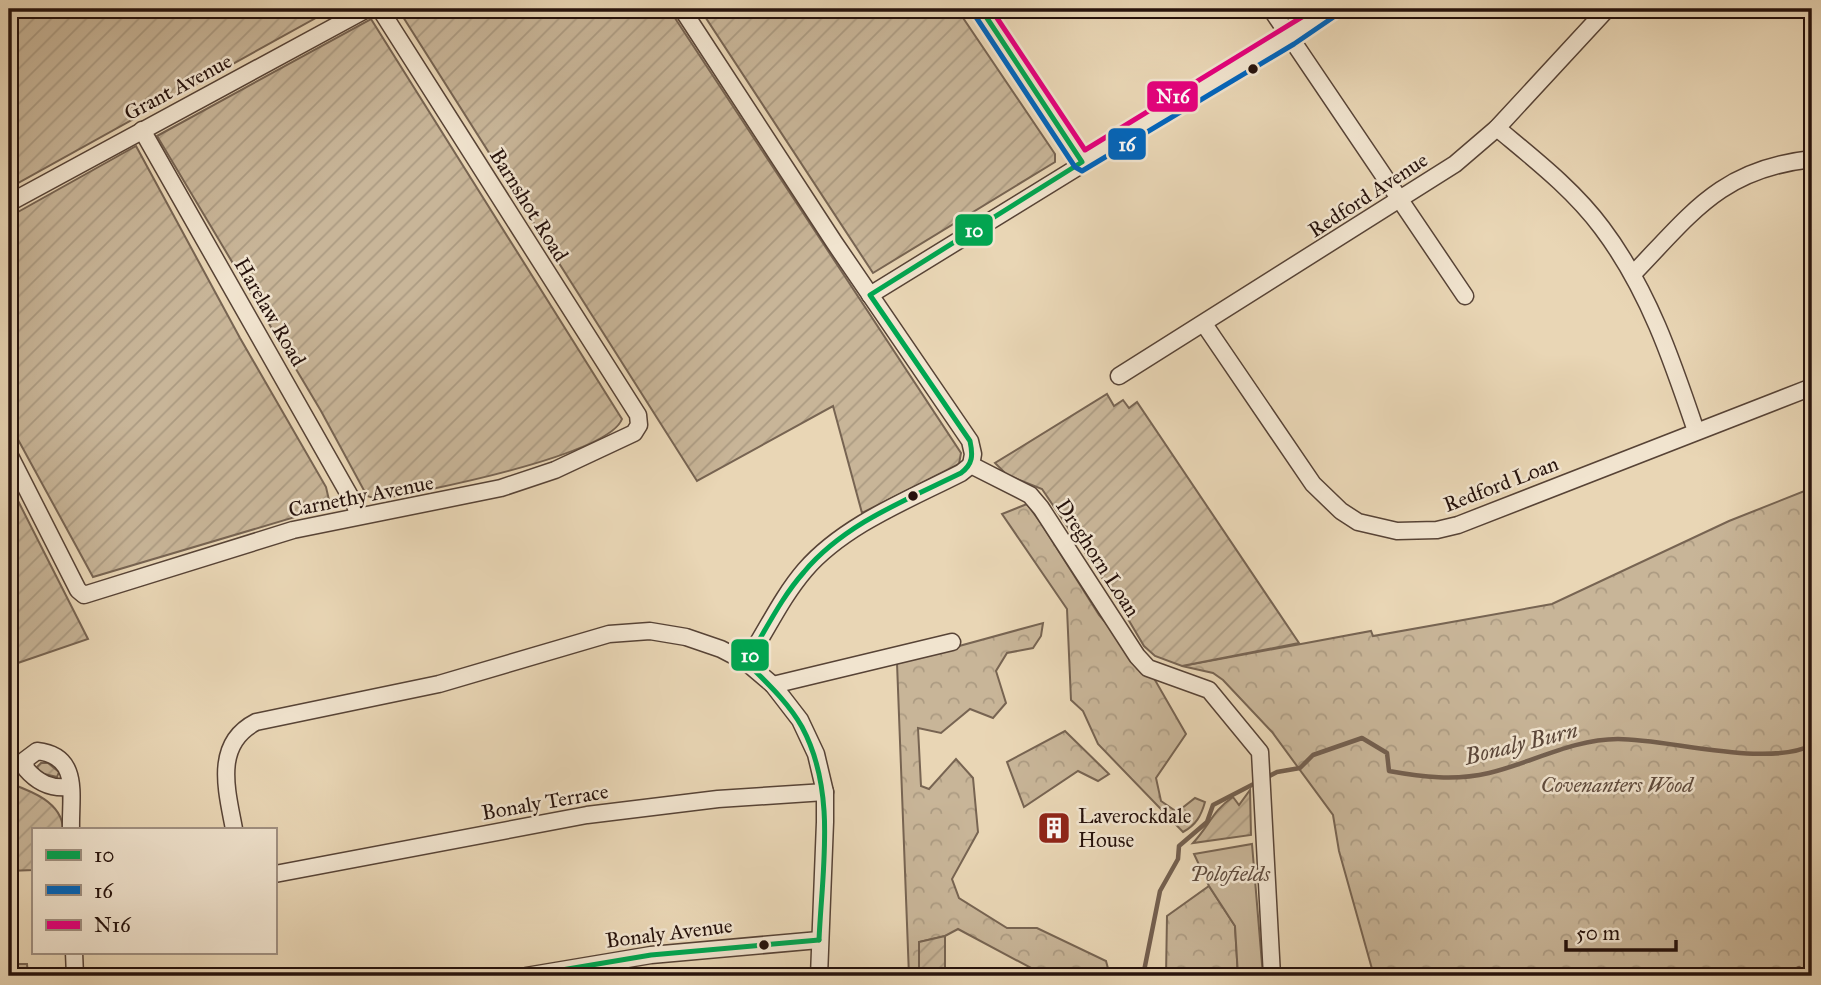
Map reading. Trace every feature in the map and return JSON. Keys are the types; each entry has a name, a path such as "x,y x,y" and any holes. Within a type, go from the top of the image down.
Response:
{"street":[{"name":"Grant Avenue","path":"9,203 367,9"},
{"name":"Barnshot Road","path":"380,9 638,415 639,425"},
{"path":"682,9 870,295 970,441 973,454 971,465 961,473 868,521 833,545 806,569 785,596 746,662"},
{"path":"981,9 1082,162"},
{"path":"1271,9 1465,296"},
{"path":"870,295 1289,37 1330,9"},
{"name":"Redford Avenue","path":"1119,376 1455,164 1497,128 1607,9"},
{"path":"1497,128 1574,196 1601,227 1633,274 1659,327 1696,431"},
{"name":"Harelaw Road","path":"142,130 355,505 358,515"},
{"path":"1633,274 1712,194 1759,170 1812,159"},
{"name":"Redford Loan","path":"1204,324 1313,484 1341,512 1376,528 1418,531 1458,525 1812,387"},
{"name":"Carnethy Avenue","path":"9,454 78,590 84,595 251,542 358,515 501,488 601,451 635,433 639,425"},
{"name":"Dreghorn Loan","path":"971,465 1030,495 1137,656 1148,668 1196,683 1219,697 1260,752 1272,976"},
{"path":"234,828 225,768 233,744 247,727 256,722 439,684 610,634 650,631 686,636 746,662 773,685 800,720 817,754 825,792 819,976"},
{"path":"773,685 933,641 952,642"},
{"path":"69,787 71,828"},
{"name":"Bonaly Terrace","path":"276,874 587,815 718,799 825,792"},
{"name":"Bonaly Avenue","path":"526,976 651,955 819,940"},
{"path":"74,954 75,976"}],"green space":[{"path":"9,9 332,9 9,188"},
{"path":"398,9 669,9 961,453 959,464 862,513 833,406 697,481"},
{"path":"700,9 957,9 1055,154 1055,162 873,273"},
{"path":"371,19 622,419 609,433 549,459 469,481 377,499 367,496 321,411 157,136"},
{"path":"136,146 240,338 326,487 329,500 322,509 93,577 9,423 9,217"},
{"path":"1107,394 1114,406 1123,400 1129,408 1137,402 1299,643 1182,666 1155,656 1144,646 1115,597 1042,489 1007,475 995,463"},
{"path":"9,483 88,639 9,666"},
{"name":"Covenanters Wood","path":"1812,488 1812,976 1374,976 1339,851 1333,815 1272,732 1223,680 1213,673 1182,666 1371,631 1373,636 1552,604 1729,521"},
{"path":"1027,504 1099,615 1155,680 1186,734 1156,778 1161,801 1177,812 1195,798 1205,802 1197,820 1183,832 1098,744 1083,711 1071,700 1067,609 1002,514"},
{"path":"1043,623 1041,636 1033,648 1007,653 996,671 1006,703 993,718 970,709 941,733 918,728 921,786 929,789 956,759 973,778 978,832 952,879 959,898 1007,928 1037,928 1106,961 1110,976 1046,976 958,929 945,936 919,942 919,976 909,976 897,663"},
{"path":"1065,731 1109,774 1098,781 1078,771 1024,807 1007,762"},
{"path":"41,763 48,763 59,772 57,777 40,773 37,767"},
{"path":"9,783 44,799 57,812 63,828 32,828 32,870 9,871"},
{"path":"1250,790 1251,835 1193,843 1226,802 1233,797 1239,805"},
{"name":"Polofields","path":"1252,844 1263,976 1238,976 1235,926 1209,886 1194,854"},
{"path":"1209,886 1235,926 1238,976 1166,976 1167,916"},
{"path":"945,936 945,976 919,976 919,942"},
{"path":"9,964 27,964 28,976 9,976"}],"waterway":[{"name":"Bonaly Burn","path":"1143,976 1160,891 1178,859 1179,846 1207,822 1213,805 1277,772 1300,768 1313,755 1362,738 1387,753 1389,771 1451,777 1489,773 1568,747 1601,740 1639,740 1717,751 1770,754 1812,745"},
{"path":"1784,976 1799,968"}],"transit line":[{"name":"10","path":"819,940 825,832 820,778 802,727 790,709 746,662 787,593 820,555 877,515 961,473 970,463 972,455 970,441 870,295 1082,162 981,9"},
{"name":"N16","path":"991,9 1085,150 1315,9"},
{"name":"16","path":"974,14 1075,167 1082,171 1294,44 1335,16"},
{"name":"10","path":"526,976 651,955 819,940"}],"place":[{"name":"Laverockdale House","path":"1054,828"}]}
